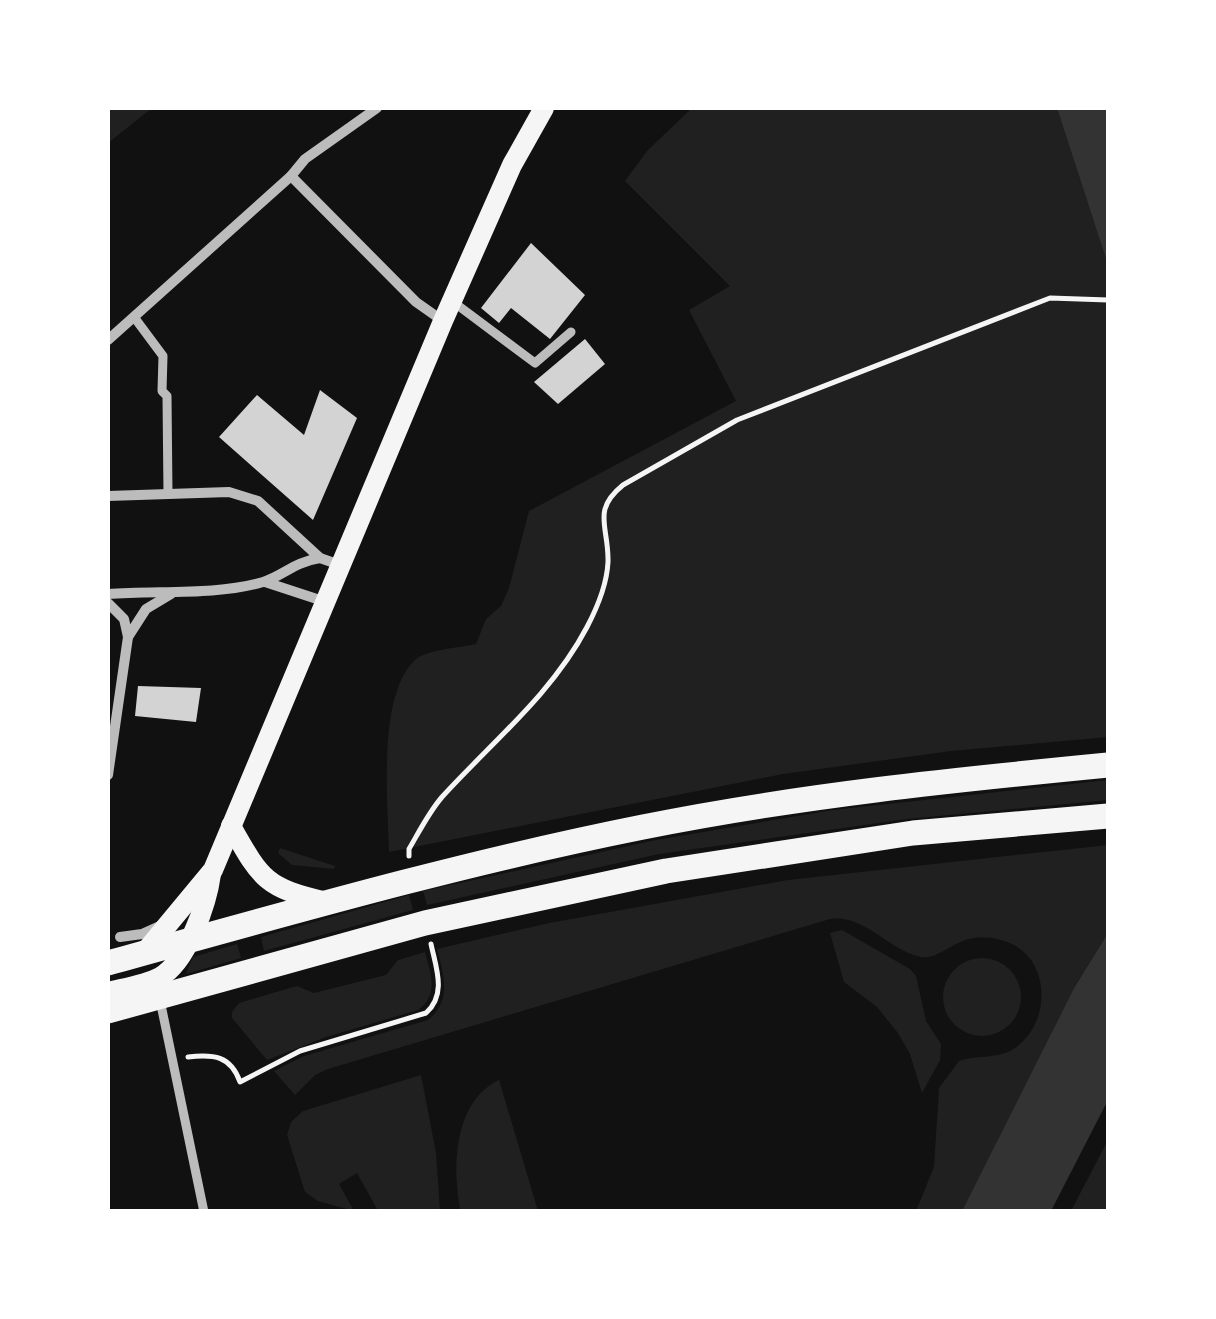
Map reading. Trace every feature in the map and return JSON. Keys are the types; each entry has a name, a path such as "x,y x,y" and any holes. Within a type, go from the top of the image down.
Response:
{"highway":[{"path":"108,963 413,878 648,826 896,786 1108,765"},
{"path":"108,1011 425,923 666,871 913,833 1108,816"}],"main road":[{"path":"108,992 157,979 177,964 189,940 208,897 211,873 443,321 512,165 544,108"},
{"path":"231,826 256,871 284,892 329,902"},
{"path":"145,952 211,873"}],"street":[{"path":"108,340 306,158 378,108"},
{"path":"290,176 416,302 443,321"},
{"path":"452,301 535,363 571,332"},
{"path":"134,317 163,356 168,494"},
{"path":"108,496 228,492 247,495 320,558 341,565"},
{"path":"108,594 154,590 171,594 266,582 300,561 320,558"},
{"path":"266,582 326,602"},
{"path":"128,636 146,609 171,594"},
{"path":"108,602 124,619 128,636 108,775"},
{"path":"120,937 142,934 168,922"},
{"path":"108,929 145,952"},
{"path":"160,998 204,1212"}],"path":[{"path":"411,864 408,849 439,801 547,688 586,629 599,600 608,563 604,513 607,498 623,485 737,420 1050,298 1108,300"},
{"path":"192,1056 216,1055 228,1061 240,1082 300,1051 426,1013 435,1004 439,987 429,939"}],"shaded area":[{"path":"108,108 152,108 108,143"},
{"path":"692,108 1057,108 1108,265 1108,737 951,751 783,774 389,852 387,751 395,698 403,676 420,656 476,644 486,619 501,606 509,588 529,511 736,401 689,310 730,286 625,181 647,151"},
{"path":"1057,108 1108,108 1108,265"},
{"path":"1108,780 1108,800 907,819 659,854 427,905 423,891 656,840 833,810"},
{"path":"1108,845 1108,933 1074,988 962,1211 916,1211 934,1167 939,1088 959,1061 1012,1050 1026,1038 1040,1007 1038,974 1030,959 1018,947 1001,940 974,938 921,957 898,948 866,927 830,919 328,1069 315,1075 295,1095 274,1071 304,1056 428,1020 441,1005 443,996 444,978 437,949 549,923 788,880"},
{"path":"280,848 335,866 334,869 292,865 278,853"},
{"path":"409,895 413,910 264,951 261,937"},
{"path":"842,930 916,976 926,1021 941,1044 940,1060 922,1093 910,1054 898,1033 877,1007 844,982 830,933"},
{"path":"1108,933 1108,1100 1051,1211 962,1211 1074,988"},
{"path":"237,944 241,958 186,974 193,957"},
{"path":"425,952 431,991 418,1010 326,1037 267,1060 232,1018 239,1003 297,986 314,993 386,975 398,960"},
{"path":"982,958 1010,969 1021,997 1010,1025 982,1036 954,1025 943,997 954,969"},
{"path":"421,1075 436,1153 440,1211 374,1211 377,1209 357,1173 339,1184 354,1211 318,1201 305,1192 287,1135 291,1122 303,1111"},
{"path":"499,1080 538,1211 460,1208 457,1155 465,1119 484,1090"},
{"path":"1108,1140 1108,1211 1071,1211"}],"building":[{"path":"531,243 585,295 550,339 511,308 499,323 481,308"},
{"path":"585,339 605,364 558,404 534,382"},
{"path":"320,390 357,418 313,520 219,437 257,395 304,435"},
{"path":"138,686 201,688 196,722 135,716"}]}
